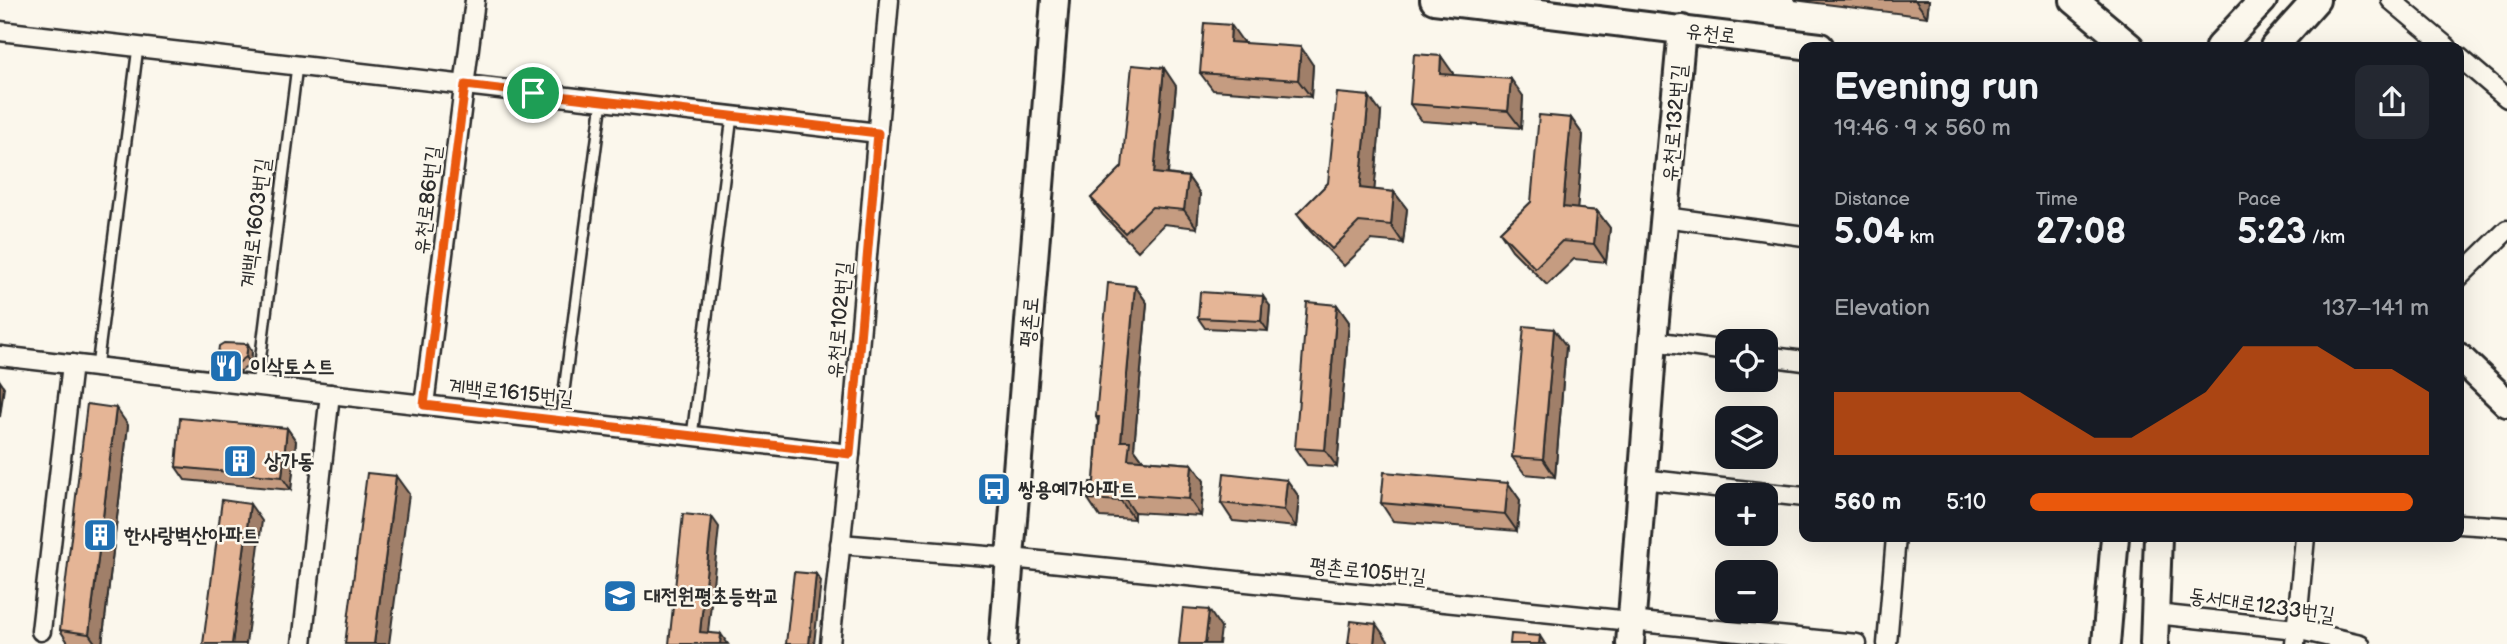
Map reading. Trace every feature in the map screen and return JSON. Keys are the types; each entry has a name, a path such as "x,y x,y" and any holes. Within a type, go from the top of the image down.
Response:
{"main road":[{"name":"평촌로","path":"1003,644 1055,0"},
{"name":"유천로","path":"1434,0 1799,44"},
{"path":"2074,0 2124,42"},
{"path":"2224,42 2263,0"},
{"path":"2278,42 2316,0"},
{"name":"유천로132번길","path":"1630,632 1682,29"},
{"path":"2464,362 2507,403"},
{"path":"2106,644 2115,542"},
{"path":"2154,644 2158,542"}],"street":[{"name":"유천로86번길","path":"424,405 475,0"},
{"name":"유천로102번길","path":"830,644 850,454 889,0"},
{"path":"2391,0 2441,42"},
{"path":"0,31 878,133"},
{"path":"2464,62 2507,99"},
{"path":"1665,217 1799,235"},
{"path":"2464,272 2507,230"},
{"path":"1653,341 1715,349"},
{"name":"계백로1615번길","path":"0,356 850,454"},
{"path":"1778,358 1799,360"},
{"path":"41,631 72,364"},
{"path":"302,644 330,394"},
{"path":"1642,479 1799,496"},
{"path":"2464,524 2507,527"},
{"path":"1887,644 1896,542"},
{"path":"2295,636 2304,542"},
{"name":"평촌로105번길","path":"840,544 1010,558 1630,632 1857,644"},
{"name":"동서대로1233번길","path":"2156,614 2360,644"}],"lane":[{"path":"97,367 138,47"},
{"name":"계백로1603번길","path":"257,386 297,66"},
{"path":"560,421 602,101"},
{"path":"692,436 732,116"}],"building":[{"path":"1204,23 1231,25 1230,42 1301,47 1298,80 1200,73"},
{"path":"1414,54 1441,56 1440,74 1511,79 1508,111 1410,104"},
{"path":"1132,65 1164,68 1154,173 1188,177 1184,210 1152,207 1125,233 1091,198 1122,167"},
{"path":"1337,93 1369,96 1360,188 1394,192 1391,225 1359,222 1332,249 1297,214 1328,183"},
{"path":"1539,115 1571,118 1563,207 1597,211 1594,244 1562,241 1535,268 1500,232 1531,202"},
{"path":"1108,283 1135,286 1121,441 1130,441 1128,459 1192,464 1189,499 1122,494 1121,501 1088,499 1090,482 1094,482 1099,417 1096,417"},
{"path":"1200,292 1263,296 1261,321 1198,318"},
{"path":"1307,302 1337,305 1325,450 1295,448"},
{"path":"1524,326 1554,329 1543,459 1512,457"},
{"path":"224,343 248,344 246,357 237,364 217,362 219,346"},
{"path":"87,404 116,408 89,634 60,630"},
{"name":"상가동","path":"180,418 287,428 282,477 176,467"},
{"path":"1384,472 1508,483 1505,514 1381,503"},
{"path":"367,473 396,476 374,644 345,644"},
{"path":"1224,473 1287,480 1284,510 1221,503"},
{"path":"222,500 250,504 232,644 203,644"},
{"path":"683,514 712,517 700,632 721,634 720,644 669,644"},
{"path":"794,572 816,574 809,644 786,644"},
{"path":"1183,608 1209,610 1205,644 1179,644"},
{"path":"1351,621 1376,624 1374,644 1348,644"},
{"path":"1511,634 1540,636 1539,644 1510,644"}],"place":[{"name":"이삭토스트","path":"226,366"},
{"name":"상가동","path":"240,461"},
{"name":"쌍용예가아파트","path":"994,489"},
{"name":"한사랑벽산아파트","path":"100,535"},
{"name":"대전원평초등학교","path":"620,596"}],"route":[{"path":"465,85 533,93 878,133 850,454 424,405 465,85"}]}
